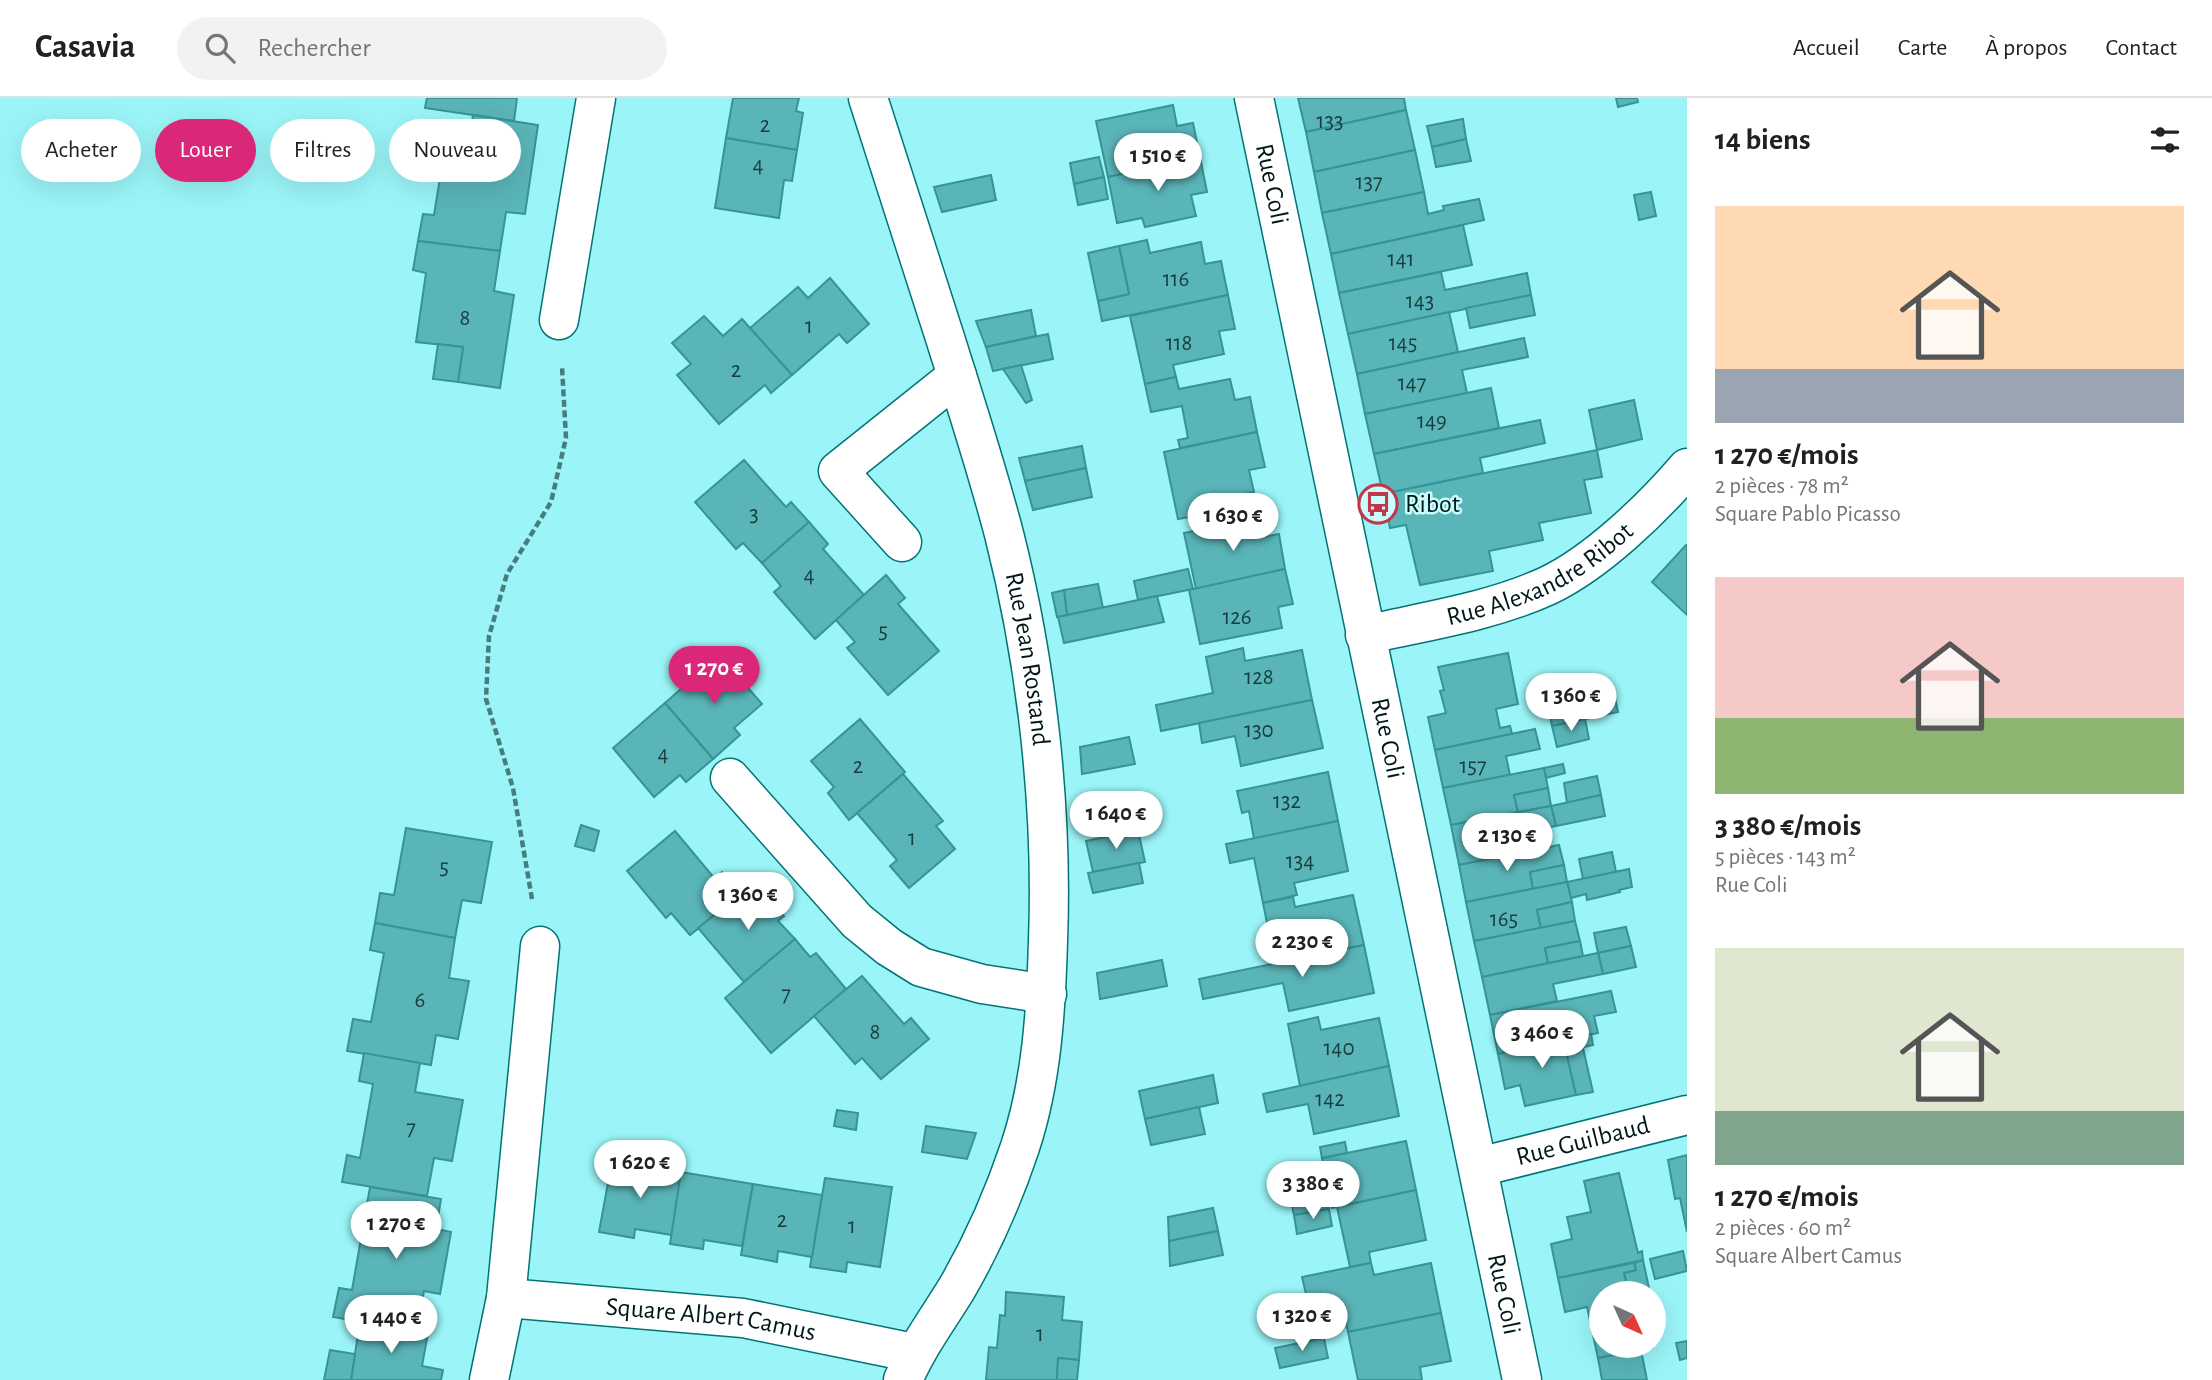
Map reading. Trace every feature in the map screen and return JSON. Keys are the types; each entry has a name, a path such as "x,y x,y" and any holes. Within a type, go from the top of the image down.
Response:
{"street":[{"path":"559,320 596,98"},
{"name":"Rue Jean Rostand","path":"868,98 957,376 1005,537 1024,627 1037,711 1050,900 1047,993 1040,1064 1017,1156 994,1216 958,1286 908,1367"},
{"name":"Rue Coli","path":"1254,98 1522,1380"},
{"path":"901,542 838,471 957,376"},
{"name":"Rue Alexandre Ribot","path":"1365,635 1496,606 1549,585 1590,560 1641,516 1687,468"},
{"path":"730,778 858,920 889,947 921,968 982,984 1047,993"},
{"path":"489,1380 506,1298 540,946"},
{"name":"Rue Guilbaud","path":"1479,1167 1687,1115"},
{"name":"Square Albert Camus","path":"506,1298 743,1318 908,1367"}],"path":[{"path":"540,946 513,788 486,699 489,636 507,574 551,502 566,438 559,320"}],"building":[{"path":"427,98 517,98 514,119 425,108"},
{"path":"733,98 799,98 796,111 803,113 797,150 726,138"},
{"path":"1298,98 1404,98 1406,110 1306,132"},
{"path":"1616,98 1637,98 1638,102 1618,107"},
{"path":"1173,105 1177,126 1193,123 1200,157 1108,177 1096,121"},
{"path":"1406,110 1415,150 1314,172 1306,132"},
{"path":"473,115 499,119 472,119"},
{"path":"1463,119 1466,139 1432,147 1427,126"},
{"path":"521,122 538,125 525,214 506,212 500,251 418,241 423,214 434,215 439,182 521,182"},
{"path":"726,138 797,150 792,181 784,180 779,218 715,208"},
{"path":"1466,139 1471,161 1436,167 1432,147"},
{"path":"1415,150 1424,192 1322,213 1314,172"},
{"path":"1099,157 1104,177 1074,184 1070,163"},
{"path":"1200,157 1207,192 1191,195 1196,216 1145,227 1142,218 1117,223 1108,177"},
{"path":"991,175 996,200 942,212 934,187"},
{"path":"1104,177 1108,199 1078,205 1074,184"},
{"path":"1424,192 1428,214 1444,210 1443,206 1479,199 1484,220 1331,254 1322,213"},
{"path":"1651,192 1656,216 1639,220 1634,195"},
{"path":"1463,225 1472,265 1339,293 1331,254"},
{"path":"1147,240 1150,253 1201,242 1205,264 1221,261 1228,295 1102,321 1098,301 1129,294 1119,246"},
{"path":"418,241 500,251 494,291 514,295 500,388 458,382 463,347 416,342 426,273 413,270"},
{"path":"1119,246 1129,294 1098,301 1088,253"},
{"path":"1441,272 1445,290 1527,273 1531,295 1348,334 1339,293"},
{"path":"830,278 869,324 847,343 839,334 792,375 750,328 798,287 808,298"},
{"path":"1228,295 1235,329 1219,331 1224,354 1173,365 1176,377 1145,384 1130,316"},
{"path":"1531,295 1535,315 1470,328 1466,308"},
{"path":"1031,310 1036,336 986,347 976,321"},
{"path":"1449,312 1458,352 1357,374 1348,334"},
{"path":"704,316 723,336 742,319 792,375 771,393 765,385 719,424 677,375 691,364 672,343"},
{"path":"1048,334 1053,359 993,371 986,347"},
{"path":"1524,338 1528,357 1462,370 1467,393 1365,414 1357,374"},
{"path":"438,344 463,347 458,382 433,379"},
{"path":"1021,365 1032,400 1026,403 1003,369"},
{"path":"1176,377 1179,389 1230,379 1235,400 1250,397 1257,432 1180,448 1178,440 1188,438 1182,406 1151,412 1145,384"},
{"path":"1491,388 1499,428 1374,454 1365,414"},
{"path":"1634,400 1642,439 1597,450 1589,410"},
{"path":"1540,420 1545,443 1480,458 1483,473 1383,494 1374,454"},
{"path":"1257,432 1265,467 1249,470 1254,492 1203,502 1206,514 1178,519 1164,452"},
{"path":"1082,446 1086,468 1025,481 1019,458"},
{"path":"1597,450 1602,477 1584,480 1591,513 1539,523 1543,540 1489,551 1493,571 1420,585 1406,525 1390,528 1383,494"},
{"path":"744,460 786,507 791,502 809,522 762,563 743,543 736,549 695,502"},
{"path":"1086,468 1092,497 1033,510 1025,481"},
{"path":"1259,518 1263,537 1279,534 1285,569 1196,589 1184,533"},
{"path":"809,522 828,544 823,549 864,595 815,639 774,592 781,586 762,563"},
{"path":"1687,545 1687,615 1652,582"},
{"path":"1188,569 1193,589 1138,600 1134,581"},
{"path":"1285,569 1293,604 1278,607 1282,628 1200,644 1189,590"},
{"path":"886,575 905,598 898,604 939,651 888,695 847,648 855,642 836,620"},
{"path":"1098,584 1103,608 1067,615 1064,590"},
{"path":"1064,590 1067,615 1057,617 1052,593"},
{"path":"1157,596 1164,622 1064,643 1058,617"},
{"path":"1243,648 1245,661 1302,650 1312,700 1161,731 1156,705 1213,693 1206,657"},
{"path":"1508,653 1518,704 1496,709 1500,728 1510,726 1512,734 1435,750 1428,717 1446,713 1440,691 1444,690 1438,667"},
{"path":"719,655 762,704 734,728 740,735 713,759 665,703"},
{"path":"1614,693 1618,712 1552,726 1548,706"},
{"path":"1312,700 1323,748 1241,766 1235,736 1202,743 1199,723"},
{"path":"665,703 713,759 686,782 680,775 654,797 613,748"},
{"path":"860,719 905,772 849,820 828,793 834,787 811,761"},
{"path":"1585,719 1589,739 1557,747 1552,726"},
{"path":"1535,729 1540,749 1506,756 1510,775 1443,788 1435,750"},
{"path":"1129,737 1135,764 1082,774 1080,747"},
{"path":"1563,764 1565,773 1546,778 1544,768"},
{"path":"1544,768 1548,788 1514,795 1518,812 1451,825 1443,788"},
{"path":"1328,772 1338,821 1254,839 1249,811 1242,813 1237,791"},
{"path":"903,774 943,821 936,826 955,849 909,888 890,866 897,860 857,813"},
{"path":"1597,776 1601,795 1567,803 1564,783"},
{"path":"1548,788 1551,806 1518,812 1514,795"},
{"path":"1601,795 1605,816 1556,826 1551,806"},
{"path":"1551,806 1556,826 1522,833 1526,851 1459,865 1451,825"},
{"path":"1338,821 1348,871 1294,883 1297,895 1263,903 1254,858 1230,863 1226,844"},
{"path":"581,825 599,831 594,851 575,846"},
{"path":"406,828 492,842 481,903 462,900 455,938 375,923 380,893 394,895"},
{"path":"1138,830 1145,862 1093,872 1086,841"},
{"path":"675,831 715,879 722,872 741,894 690,935 671,913 666,918 627,871"},
{"path":"1559,845 1564,865 1530,872 1533,889 1466,902 1459,865"},
{"path":"1612,852 1616,872 1583,879 1579,859"},
{"path":"1139,863 1143,883 1093,893 1088,873"},
{"path":"1564,865 1567,882 1533,889 1530,872"},
{"path":"1629,869 1632,887 1587,900 1586,894 1571,898 1567,882"},
{"path":"756,882 784,916 778,921 795,939 744,982 698,928"},
{"path":"1567,882 1572,902 1537,910 1541,928 1474,941 1466,902"},
{"path":"1353,895 1364,945 1275,963 1263,903 1293,897 1295,907"},
{"path":"1572,902 1575,921 1541,928 1537,910"},
{"path":"1575,921 1580,941 1545,948 1548,963 1482,977 1474,941"},
{"path":"375,923 455,938 449,978 469,981 458,1039 436,1035 431,1065 347,1051 353,1019 371,1022 384,953 370,950"},
{"path":"1626,927 1631,946 1598,953 1594,933"},
{"path":"795,939 810,957 816,953 846,989 771,1053 725,998"},
{"path":"1580,941 1583,956 1548,963 1545,948"},
{"path":"1364,945 1374,993 1289,1011 1283,983 1203,999 1199,979"},
{"path":"1631,946 1636,967 1603,974 1598,953"},
{"path":"1598,953 1603,974 1553,984 1557,1001 1490,1015 1482,977"},
{"path":"1162,960 1167,986 1100,999 1097,973"},
{"path":"862,976 904,1024 911,1018 929,1039 881,1079 862,1058 855,1064 814,1016"},
{"path":"1611,991 1616,1012 1594,1016 1598,1033 1498,1054 1490,1015"},
{"path":"1318,1017 1321,1030 1379,1018 1389,1066 1300,1086 1288,1024"},
{"path":"1591,1034 1593,1045 1566,1051 1576,1095 1525,1106 1520,1085 1505,1089 1498,1054"},
{"path":"1583,1048 1593,1092 1576,1095 1566,1051"},
{"path":"364,1053 420,1063 415,1092 463,1100 452,1161 434,1158 427,1196 342,1182 347,1155 360,1158 373,1084 359,1081"},
{"path":"1389,1066 1399,1116 1314,1134 1308,1104 1267,1112 1263,1094"},
{"path":"1213,1075 1218,1103 1145,1119 1139,1091"},
{"path":"1199,1107 1205,1134 1151,1145 1145,1119"},
{"path":"837,1110 858,1113 856,1130 834,1126"},
{"path":"926,1126 976,1133 967,1159 922,1152"},
{"path":"1406,1141 1416,1190 1332,1208 1322,1158"},
{"path":"1345,1142 1347,1153 1322,1158 1320,1147"},
{"path":"1687,1155 1687,1232 1680,1198 1675,1199 1668,1160"},
{"path":"612,1161 681,1172 672,1235 635,1229 634,1238 599,1232"},
{"path":"681,1172 753,1184 742,1246 704,1240 703,1249 670,1244"},
{"path":"1619,1173 1638,1253 1642,1251 1643,1260 1558,1278 1551,1244 1572,1239 1567,1217 1591,1212 1584,1181"},
{"path":"825,1178 892,1187 880,1267 847,1262 846,1272 810,1267"},
{"path":"753,1184 822,1195 812,1257 778,1251 777,1262 741,1255"},
{"path":"370,1187 441,1199 436,1229 451,1232 440,1294 424,1291 416,1331 333,1317 339,1288 352,1290"},
{"path":"1324,1189 1329,1209 1294,1215 1290,1196"},
{"path":"1416,1190 1426,1240 1369,1252 1371,1263 1350,1267 1337,1207"},
{"path":"1213,1208 1218,1231 1169,1241 1168,1217"},
{"path":"1329,1209 1332,1226 1297,1234 1294,1215"},
{"path":"1218,1231 1223,1255 1170,1266 1169,1241"},
{"path":"1683,1251 1687,1271 1655,1279 1650,1259"},
{"path":"1643,1260 1647,1281 1626,1281 1624,1273 1636,1270 1634,1263"},
{"path":"1371,1263 1374,1275 1431,1263 1441,1313 1348,1332 1341,1300 1309,1307 1302,1277"},
{"path":"1634,1263 1636,1270 1624,1273 1626,1281 1589,1281 1589,1316 1587,1307 1565,1312 1558,1278"},
{"path":"1006,1292 1064,1297 1062,1320 1082,1322 1079,1360 1058,1358 1057,1380 986,1380 989,1347 997,1348 1000,1315 1005,1316"},
{"path":"1441,1313 1451,1361 1420,1367 1422,1380 1358,1380 1348,1332"},
{"path":"360,1321 428,1333 422,1366 443,1370 441,1380 351,1380"},
{"path":"1324,1338 1328,1358 1280,1368 1275,1348"},
{"path":"1687,1341 1687,1358 1680,1360 1676,1343"},
{"path":"330,1350 355,1354 351,1380 324,1380"},
{"path":"1058,1358 1079,1360 1077,1380 1057,1380"},
{"path":"1598,1358 1643,1358 1647,1380 1602,1380"}],"place":[{"name":"Ribot","path":"1378,504"}]}
